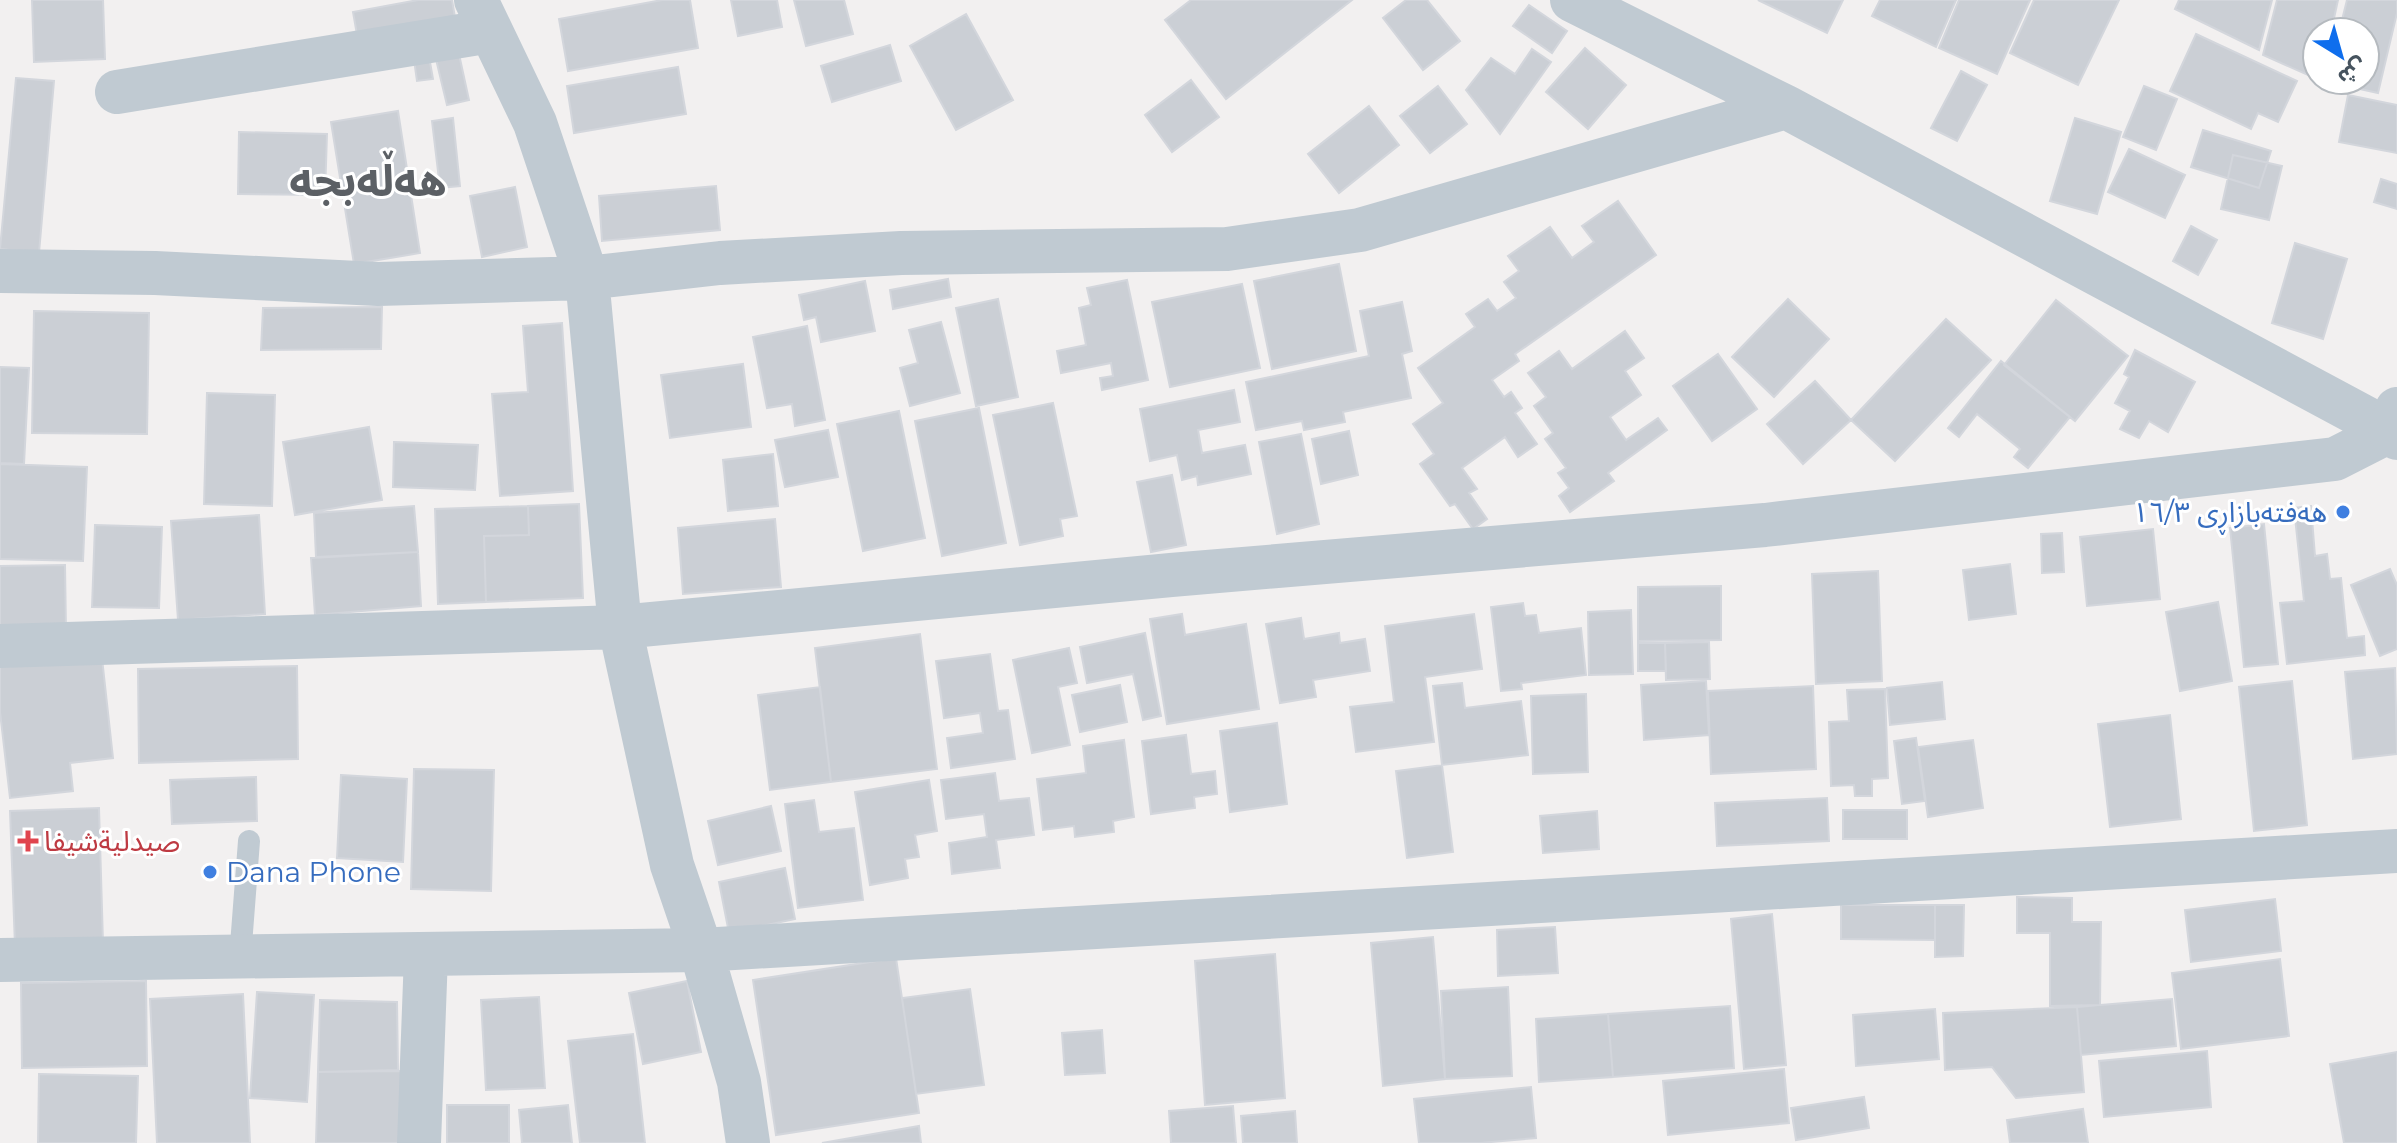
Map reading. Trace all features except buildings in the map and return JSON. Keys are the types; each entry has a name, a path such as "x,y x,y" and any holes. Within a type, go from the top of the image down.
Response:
{"street":[{"path":"1572,0 1786,107 2395,426"},
{"path":"117,92 484,16 535,123 587,278 620,627 672,865 701,950 739,1082 748,1143"},
{"path":"0,271 231,275 378,284 587,278 720,263 901,253 1227,249 1360,230 1786,107"},
{"path":"0,646 620,627 1186,574 1765,525 2335,459 2395,426"},
{"path":"0,960 701,950 2397,851"},
{"path":"419,1143 426,955"}],"lane":[{"path":"240,958 249,841"}],"place":[{"name":"هەفتەبازاڕی ١٦/٣","path":"2343,512"},
{"name":"صیدلیةشیفا","path":"28,841"},
{"name":"Dana Phone","path":"210,872"}],"district":[{"name":"ھەڵەبجە","path":"368,180"}]}
